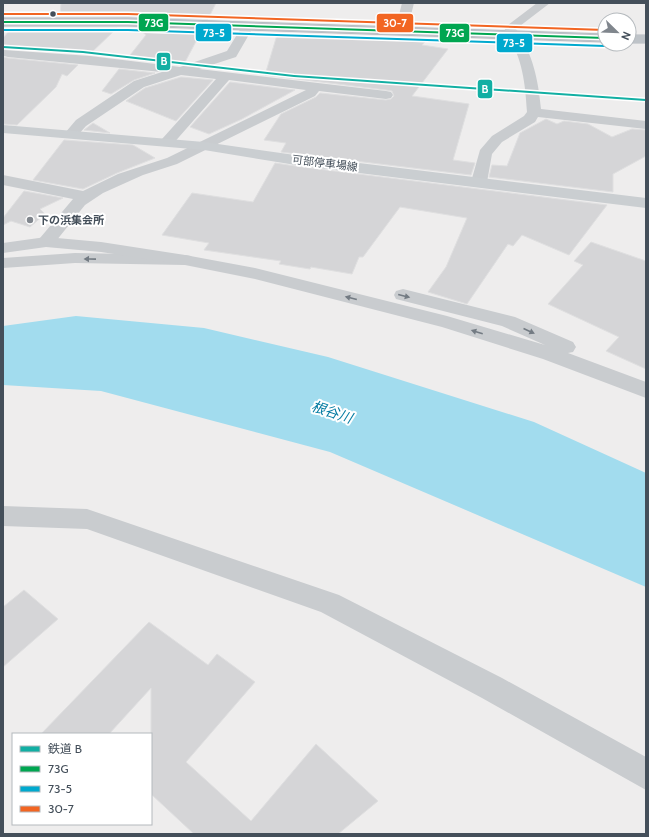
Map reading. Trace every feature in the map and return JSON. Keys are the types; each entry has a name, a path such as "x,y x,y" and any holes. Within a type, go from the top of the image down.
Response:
{"highway":[{"path":"3,22 128,22 597,38"}],"main road":[{"name":"可部停車場線","path":"3,129 72,133 204,146 302,161 646,203"}],"street":[{"path":"400,31 408,3"},
{"path":"479,182 485,153 497,139 530,120 534,112 531,76 520,44 510,28 512,25 544,3"},
{"path":"72,133 81,123 125,91 139,84 168,73 232,54 248,26"},
{"path":"8,53 181,70 386,95"},
{"path":"161,163 173,143 226,76"},
{"path":"46,242 80,201 101,188 161,163 172,161 204,146 310,93 315,87"},
{"path":"534,112 646,124"},
{"path":"3,180 87,197"},
{"path":"3,248 46,242 101,247 185,260 255,274 447,322 550,354 646,390"},
{"path":"3,263 76,258 185,260"},
{"path":"255,274 357,284 508,321 624,372 646,385"},
{"path":"3,516 87,519 330,602 492,688 646,774"}],"water":[{"name":"根谷川","path":"76,316 204,328 328,357 534,422 646,473 646,587 330,452 101,391 3,385 3,326"}],"building":[{"path":"61,3 216,3 208,19 60,16"},
{"path":"60,28 117,28 90,54 3,49 3,38 10,30 60,30"},
{"path":"138,28 202,30 184,64 180,65 127,59 146,35"},
{"path":"277,35 425,42 422,45 448,49 412,96 469,104 453,160 475,163 471,175 281,152 286,143 264,140 281,114 316,97 320,93 386,100 391,99 394,96 392,91 386,90 265,75"},
{"path":"3,57 78,65 67,76 62,74 56,87 17,125 3,124"},
{"path":"119,69 155,73 134,80 111,94 102,91"},
{"path":"181,77 213,80 176,121 126,101 145,88"},
{"path":"230,82 295,90 242,119 209,134 190,127"},
{"path":"546,119 557,124 564,121 588,124 612,137 632,129 646,130 646,156 613,174 613,192 489,177 492,165 507,166 520,133"},
{"path":"93,123 110,133 84,130"},
{"path":"64,140 133,145 155,158 117,173 83,189 33,180"},
{"path":"275,163 607,205 569,255 522,235 513,246 508,244 467,304 428,292 446,267 467,218 400,207 363,257 359,257 352,274 311,267 310,269 279,264 281,261 204,250 209,243 162,235 192,193 253,202"},
{"path":"24,191 63,198 40,209 45,214 30,227 11,221 3,225 3,218"},
{"path":"591,242 646,261 646,369 606,351 619,337 548,304 583,265 574,261"},
{"path":"24,590 58,619 3,667 3,607"},
{"path":"149,622 208,665 217,654 255,682 186,762 251,821 316,744 378,801 338,834 194,834 152,795 151,688 110,733 42,733"}],"rail line":[{"name":"B","path":"3,47 83,52 294,76 646,100"}],"transit line":[{"name":"30-7","path":"3,14 128,14 597,30"},
{"name":"73G","path":"3,22 128,22 597,38"},
{"name":"73-5","path":"3,30 128,30 597,46"}],"place":[{"name":"下の浜集会所","path":"30,220"}]}
